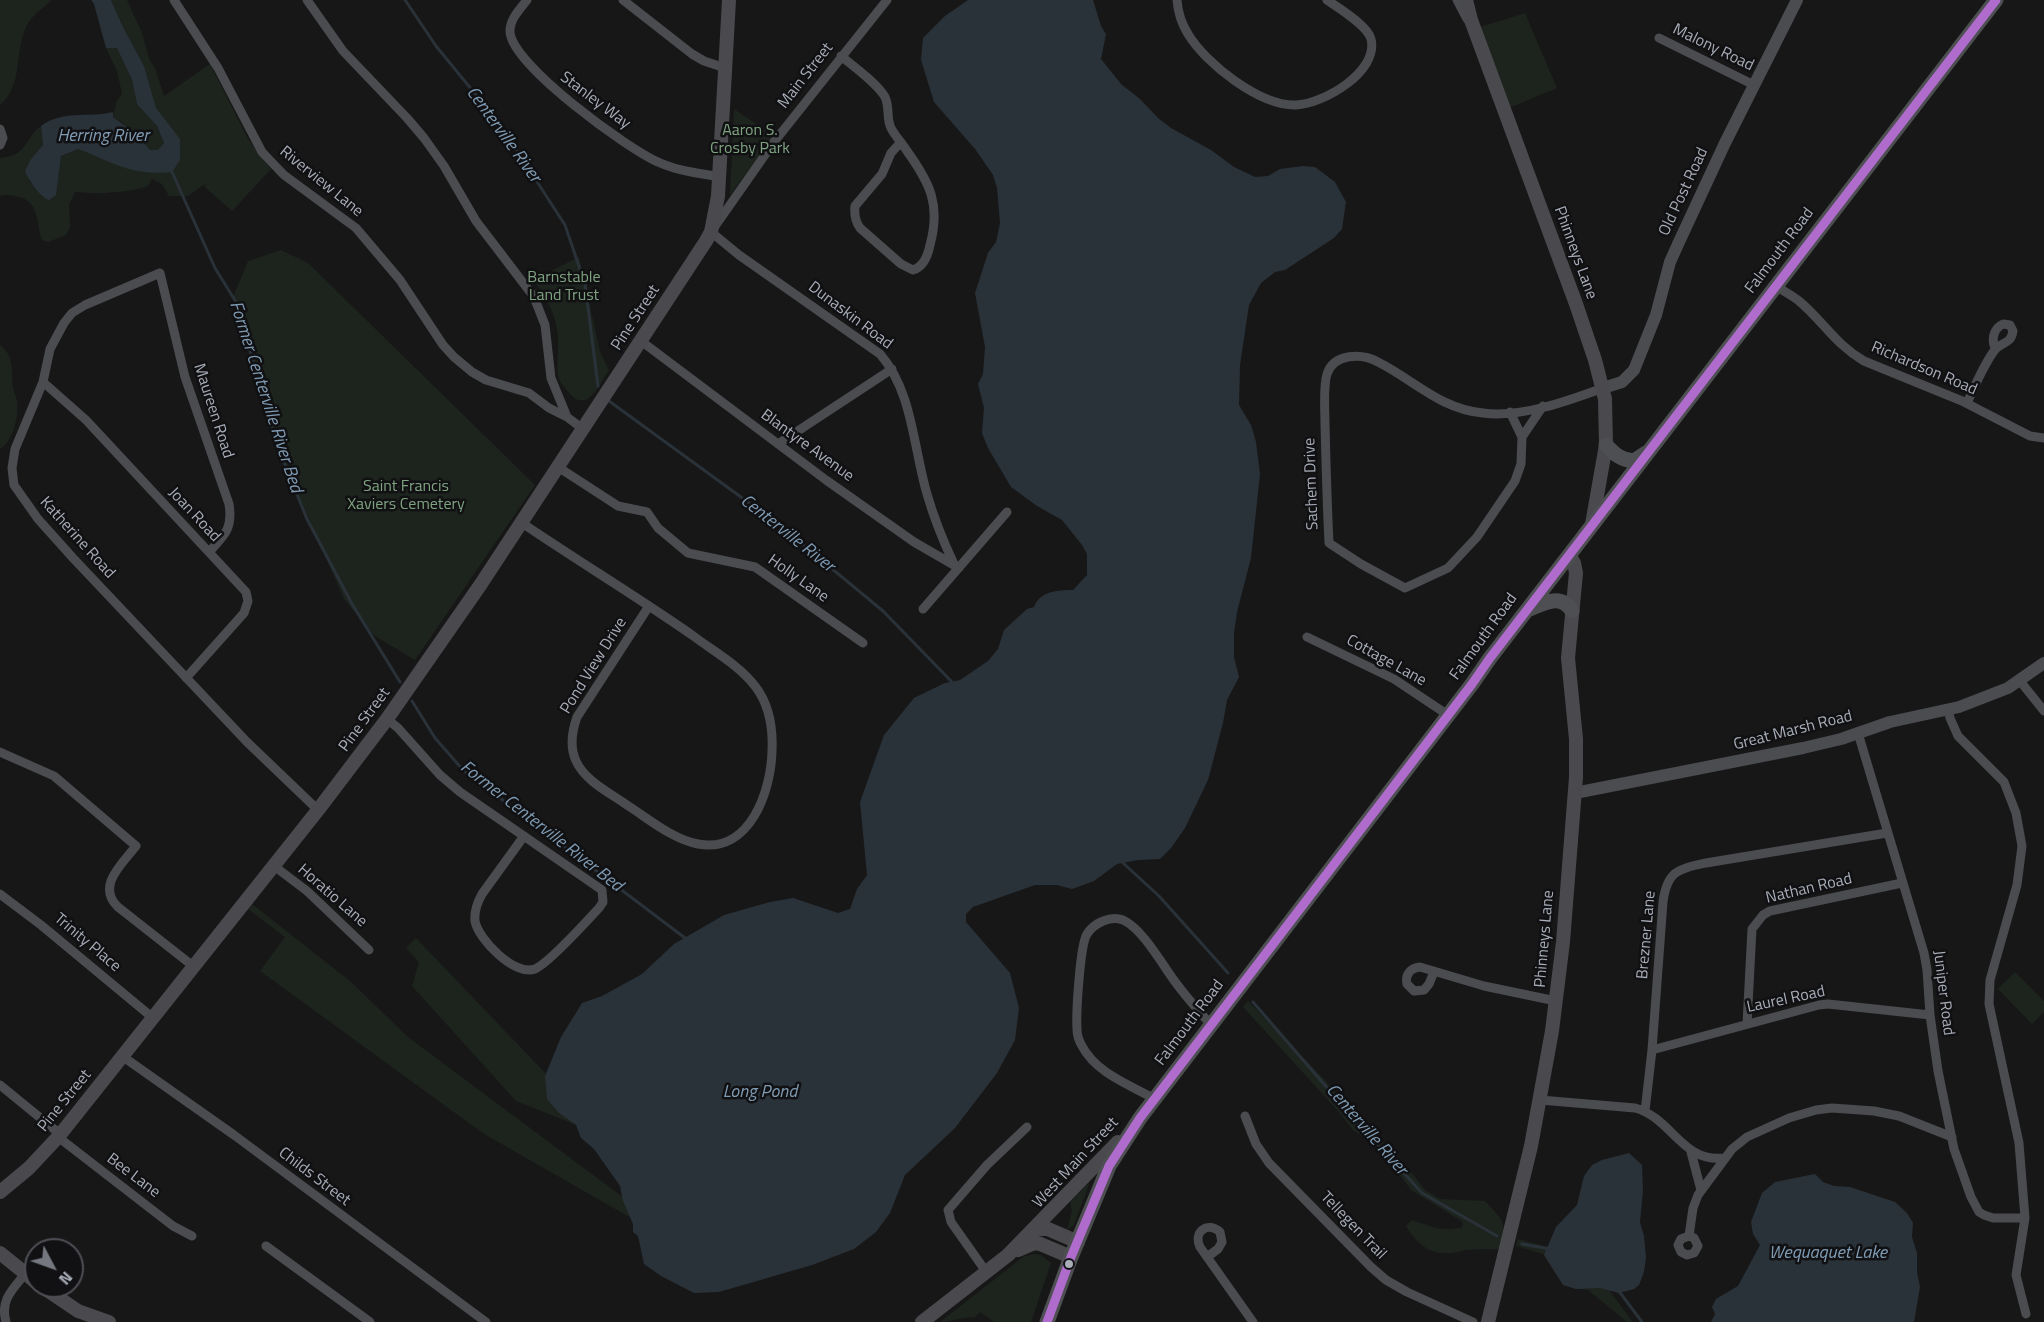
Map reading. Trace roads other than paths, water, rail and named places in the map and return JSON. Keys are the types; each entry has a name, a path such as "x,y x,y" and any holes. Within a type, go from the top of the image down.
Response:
{"main road":[{"path":"711,232 720,177 729,0"},
{"name":"Phinneys Lane","path":"1466,0 1576,304 1603,388 1606,445 1593,524"},
{"name":"Falmouth Road","path":"1047,1322 1109,1166 1140,1118 1996,0"},
{"name":"Pine Street","path":"2,1186 29,1168 59,1136 274,866 387,719 522,523 711,232"},
{"path":"1606,445 1619,457 1634,461 1653,447"},
{"name":"Phinneys Lane","path":"1488,1322 1540,1100 1556,1000 1575,793 1576,754 1568,658 1576,573 1569,555"},
{"path":"1527,610 1560,600 1572,611"},
{"name":"West Main Street","path":"922,1322 1008,1255 1140,1118"},
{"name":"West Main Street","path":"1035,1229 1048,1229 1078,1242"},
{"name":"West Main Street","path":"1008,1255 1038,1243 1071,1257"},
{"path":"0,1253 24,1272"},
{"path":"59,1298 78,1311 109,1322"}],"street":[{"name":"Riverview Lane","path":"174,0 218,68 262,152 284,175 356,228 400,280 448,352 479,377 529,393 583,429"},
{"path":"307,0 343,51 402,111 424,138 444,166 476,221 534,297 545,325 551,378 567,417"},
{"name":"Stanley Way","path":"527,0 513,19 510,32 517,51 536,73 645,156 673,167 720,177"},
{"path":"622,0 692,54 725,68"},
{"name":"Main Street","path":"711,232 774,142 887,0"},
{"path":"1177,0 1180,20 1188,36 1212,62 1260,96 1279,103 1294,105 1309,104 1339,89 1353,79 1369,60 1372,47 1371,37 1361,26 1328,0"},
{"path":"1457,0 1479,41"},
{"name":"Old Post Road","path":"1603,388 1622,382 1634,370 1656,315 1670,262 1678,242 1797,0"},
{"name":"Malony Road","path":"1659,38 1754,86"},
{"path":"841,56 885,96 891,129 901,142 921,171 931,191 935,223 929,249 922,263 913,270 901,264 860,228 854,211 855,206 882,174 891,153 901,142"},
{"path":"0,129 3,138 0,145"},
{"name":"Dunaskin Road","path":"711,232 739,255 880,354 892,369 905,398 939,531 956,566"},
{"name":"Katherine Road","path":"160,273 93,301 72,313 60,328 50,350 43,382 15,449 12,476 16,491 73,558 186,678 247,742 318,810"},
{"name":"Maureen Road","path":"160,273 185,377 229,504 228,528 209,552"},
{"name":"Richardson Road","path":"1776,286 1799,301 1834,338 1854,355 1876,367 1967,403 2030,436 2044,438"},
{"name":"Blantyre Avenue","path":"641,341 914,542 956,566"},
{"path":"1967,403 1995,348"},
{"name":"Sachem Drive","path":"1510,412 1522,437 1521,464 1515,482 1477,537 1448,568 1405,588 1329,543 1325,410 1327,373 1335,363 1345,357 1357,356 1376,361 1414,386 1450,405 1483,413 1510,412 1543,406 1603,388"},
{"path":"778,444 892,369"},
{"name":"Joan Road","path":"43,382 86,420 248,596 248,605 238,621 186,678"},
{"path":"1522,437 1543,406"},
{"name":"Holly Lane","path":"558,467 618,506 647,512 658,528 688,553 756,567 864,644"},
{"path":"923,609 956,566 1007,512"},
{"name":"Pond View Drive","path":"522,523 649,606 733,665 753,684 765,702 772,739 772,752 771,771 762,801 747,827 721,844 699,844 663,829 591,780 579,767 574,756 573,732 577,717 649,606"},
{"name":"Cottage Lane","path":"1307,637 1394,679 1449,715"},
{"name":"Great Marsh Road","path":"1575,793 1803,748 1890,722 1948,709 1993,695 2020,681 2044,663"},
{"path":"2020,681 2044,711"},
{"path":"1948,709 1959,736 2004,782 2016,813 2022,846 2017,885 1990,980 1989,1004 2019,1143 2025,1218 2016,1275 2026,1314"},
{"path":"387,719 398,728 440,775 460,792 599,886 604,893 601,905 580,928 540,966 527,971 511,964 484,939 475,920 476,904 524,836"},
{"name":"Juniper Road","path":"1858,733 1924,953 1930,1015 1952,1137 1971,1197 1978,1212 1993,1218 2025,1218"},
{"path":"0,752 54,776 136,846 112,877 108,888 110,898 118,907 193,966"},
{"name":"Brezner Lane","path":"1646,1111 1663,902 1666,885 1672,875 1684,868 1706,863 1887,833"},
{"name":"Horatio Lane","path":"274,866 307,891 369,950"},
{"name":"Nathan Road","path":"1747,1024 1752,929 1763,915 1770,911 1902,883"},
{"name":"Trinity Place","path":"0,894 153,1018"},
{"path":"1155,1099 1095,1064 1079,1041 1077,1027 1082,958 1085,938 1089,932 1096,925 1110,919 1122,920 1128,924 1211,1025"},
{"path":"1434,972 1504,991 1556,1000"},
{"name":"Laurel Road","path":"1652,1050 1828,1005 1930,1015"},
{"name":"Childs Street","path":"122,1056 234,1135 486,1322"},
{"name":"Bee Lane","path":"0,1085 59,1136 173,1226 192,1236"},
{"path":"1540,1100 1635,1108 1646,1111 1674,1134 1691,1152 1705,1158 1724,1158"},
{"path":"1689,1236 1695,1202 1724,1158 1740,1142 1756,1131 1802,1113 1832,1108 1861,1109 1922,1124 1952,1137"},
{"name":"Tellegen Trail","path":"1245,1116 1256,1144 1269,1163 1371,1267 1395,1286 1473,1322"},
{"path":"987,1273 951,1222 948,1210 987,1165 1027,1127"},
{"path":"1691,1152 1701,1190"},
{"path":"266,1246 370,1322"},
{"path":"1207,1257 1252,1322"},
{"path":"6,1322 5,1300 24,1284"}],"water":[{"name":"Herring River","path":"91,0 111,0 144,66 156,108 180,139 180,160 172,172 145,172 124,167 78,149 61,156 56,195 49,200 35,188 25,171 31,159 43,145 41,126 49,121 67,116 113,112 113,117 135,133 150,150 158,150 164,143 157,126 137,104 132,80 117,48 106,48"},
{"name":"Long Pond","path":"968,0 1093,0 1101,26 1106,34 1101,59 1121,84 1171,128 1211,150 1234,167 1255,177 1268,176 1280,169 1315,167 1335,182 1346,202 1342,229 1334,238 1285,270 1275,272 1261,283 1249,305 1240,365 1239,405 1251,425 1256,442 1260,474 1251,558 1234,633 1234,657 1239,677 1227,700 1208,780 1185,828 1160,859 1117,864 1094,881 1072,889 1057,885 1035,885 973,907 966,914 966,922 1010,973 1019,1008 1015,1040 997,1073 955,1128 905,1175 890,1213 876,1232 854,1249 812,1265 719,1292 694,1293 661,1276 644,1264 638,1236 633,1232 633,1224 623,1201 620,1186 594,1149 581,1138 576,1125 559,1113 547,1099 545,1076 561,1037 582,1003 602,996 642,974 674,944 724,915 793,898 838,913 850,909 857,889 867,875 860,802 884,735 914,698 945,683 960,680 988,661 998,649 1004,630 1027,609 1034,607 1045,595 1056,591 1073,590 1087,575 1087,554 1082,545 1062,520 1037,506 1011,487 988,448 982,433 984,408 978,384 983,374 985,347 975,293 988,253 996,242 1000,223 997,188 993,175 975,149 934,102 921,60 923,38 945,16"},
{"path":"1629,1153 1642,1165 1643,1191 1640,1222 1646,1258 1639,1285 1634,1289 1619,1293 1600,1288 1576,1289 1563,1285 1544,1255 1556,1227 1577,1205 1584,1176 1592,1165"},
{"name":"Wequaquet Lake","path":"1815,1174 1823,1182 1834,1186 1850,1187 1895,1202 1907,1213 1913,1223 1912,1237 1917,1253 1920,1287 1914,1322 1711,1322 1715,1314 1712,1307 1716,1299 1738,1286 1760,1245 1753,1234 1751,1222 1762,1193 1775,1182"}],"waterway":[{"name":"Centerville River","path":"405,0 436,46 499,123 565,225 585,284 598,386"},
{"name":"Former Centerville River Bed","path":"172,172 215,268 236,302 277,445 307,519 352,604 400,682"},
{"name":"Centerville River","path":"609,401 778,524 883,611 952,682"},
{"name":"Former Centerville River Bed","path":"412,701 435,738 463,770 685,938"},
{"name":"Centerville River","path":"1123,863 1159,896 1228,973"},
{"name":"Centerville River","path":"1253,1002 1422,1193 1497,1236"},
{"name":"Centerville River","path":"1522,1244 1550,1249"},
{"name":"Centerville River","path":"1618,1290 1642,1322"}],"park label":[{"name":"Aaron S. Crosby Park","path":"750,140"},
{"name":"Barnstable Land Trust","path":"564,287"},
{"name":"Saint Francis Xaviers Cemetery","path":"406,496"}]}
